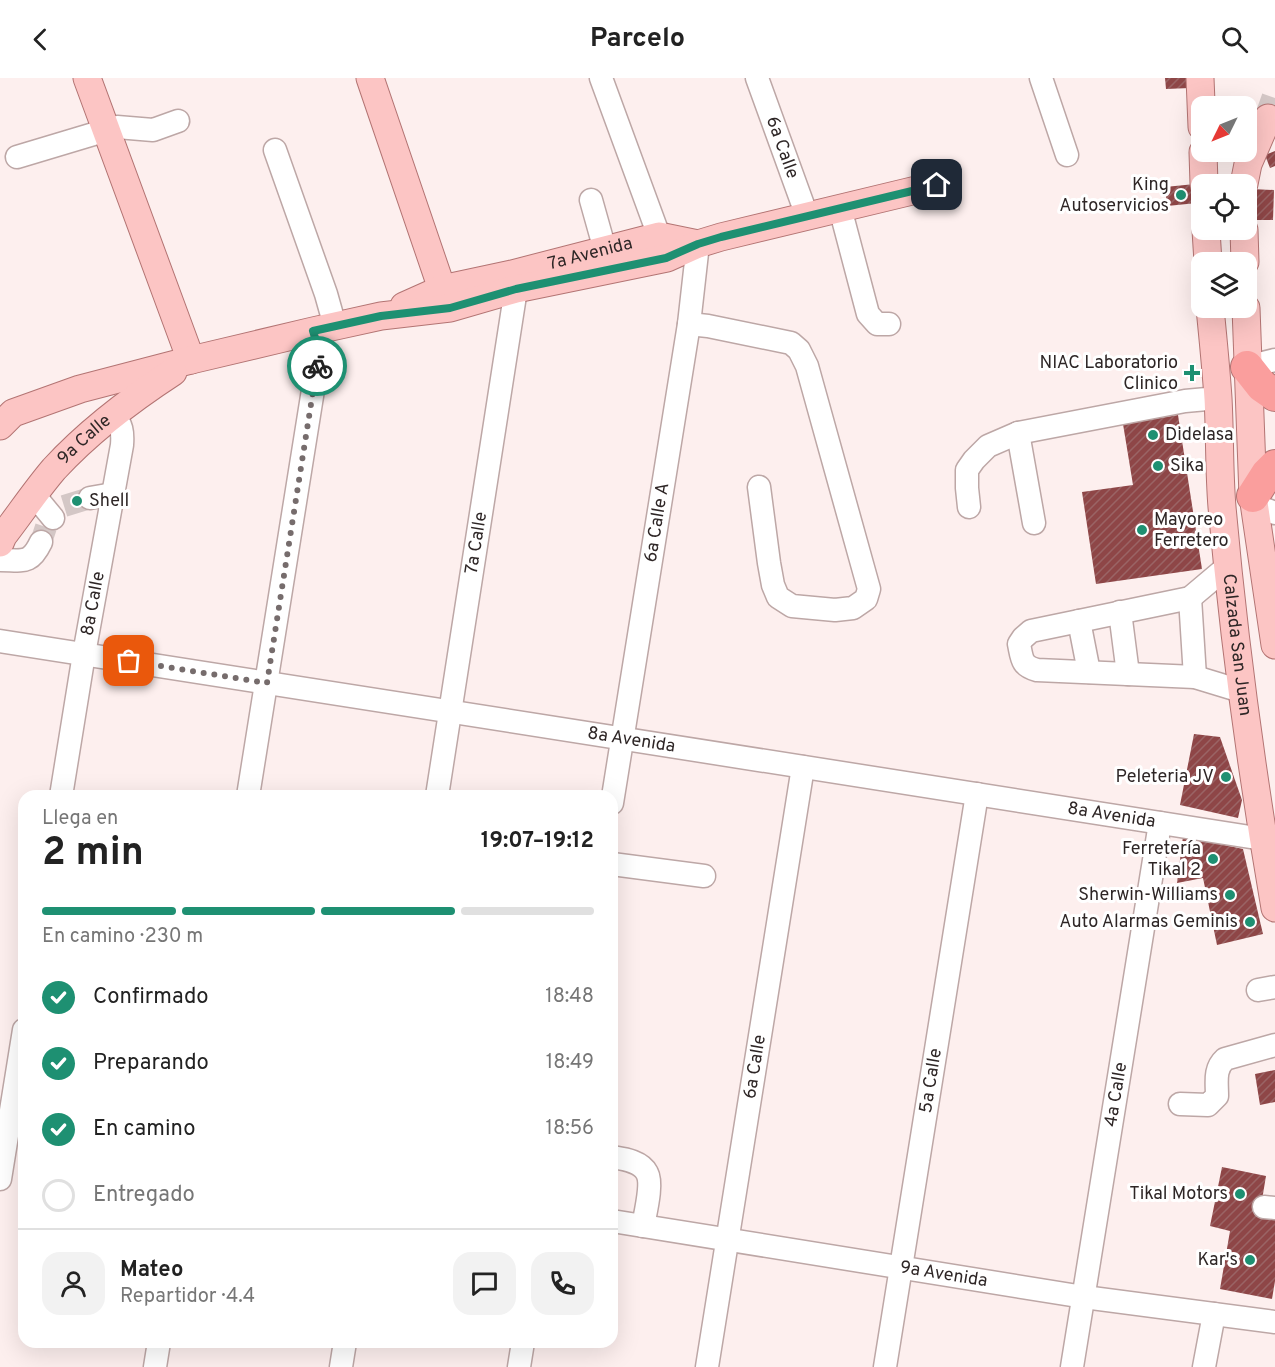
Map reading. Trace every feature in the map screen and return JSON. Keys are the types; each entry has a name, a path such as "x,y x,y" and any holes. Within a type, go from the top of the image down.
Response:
{"highway":[{"path":"1261,364 1262,386 1275,395"},
{"path":"1261,505 1267,474 1275,466"}],"main road":[{"path":"87,78 191,360"},
{"path":"370,78 442,289 418,312"},
{"path":"1200,78 1201,96"},
{"path":"1216,96 1217,78"},
{"path":"1246,174 1268,118"},
{"name":"7a Avenida","path":"80,388 324,328 381,316 450,308 516,289 666,258 698,244 937,185"},
{"name":"7a Avenida","path":"381,316 442,289 512,274 659,236 698,244"},
{"name":"Calzada San Juan","path":"1211,318 1228,566 1242,691 1275,908"},
{"name":"Calzada San Juan","path":"1249,318 1261,364 1261,505 1274,629"},
{"name":"9a Calle","path":"0,543 55,469 113,414 138,394 191,360"},
{"path":"4,419 80,388 92,394 113,414"}],"street":[{"path":"601,78 659,236"},
{"name":"6a Calle","path":"757,78 807,216"},
{"path":"1041,78 1067,155"},
{"path":"17,157 117,127 153,130 178,121"},
{"path":"249,790 317,364 317,346 324,328 326,294 275,150"},
{"path":"591,200 605,250"},
{"path":"840,208 868,314 877,324 889,324"},
{"name":"6a Calle A","path":"614,790 689,324 698,244"},
{"name":"7a Calle","path":"438,790 516,289"},
{"path":"689,324 780,340 791,343 799,350 807,366 869,589 866,599 853,608 835,610 792,606 778,597 769,563 759,487"},
{"path":"969,507 968,470 988,446 1018,433 1185,401 1218,398"},
{"name":"8a Calle","path":"62,790 122,445 123,432 113,414"},
{"path":"1018,433 1034,523"},
{"path":"90,498 113,494"},
{"path":"0,560 27,560 36,553 51,523 34,495"},
{"path":"1228,566 1190,598 1031,631 1019,644 1023,663 1037,670 1195,676 1242,691"},
{"path":"1190,598 1195,676"},
{"path":"1120,612 1128,674"},
{"path":"1079,621 1089,672"},
{"name":"8a Avenida","path":"0,641 1263,839"},
{"name":"6a Calle","path":"707,1367 803,767"},
{"name":"5a Calle","path":"885,1367 977,794"},
{"name":"4a Calle","path":"1072,1367 1160,823"},
{"path":"618,865 704,876"},
{"path":"1180,1104 1208,1105 1217,1096 1217,1072 1225,1059 1275,1045"},
{"path":"0,1179 18,1074"},
{"path":"618,1158 639,1165 647,1173 649,1183 643,1226"},
{"name":"9a Avenida","path":"618,1222 1084,1297 1214,1314 1274,1317"},
{"path":"1204,1367 1214,1314"},
{"path":"154,1367 158,1348"},
{"path":"341,1367 344,1348"},
{"path":"519,1367 522,1348"}],"building":[{"path":"1165,78 1189,78 1190,88 1166,89"},
{"path":"1275,151 1275,166 1270,168 1265,155"},
{"name":"King Autoservicios","path":"1191,184 1191,204 1167,206 1165,187"},
{"path":"1257,189 1274,190 1273,220 1257,220"},
{"name":"Mayoreo Ferretero","path":"1178,415 1202,569 1096,584 1082,492 1133,485 1123,424"},
{"path":"1194,734 1220,737 1242,800 1238,818 1180,805"},
{"path":"1183,836 1243,849 1263,934 1217,945 1203,878 1177,883"},
{"path":"1275,1070 1275,1102 1260,1105 1255,1074"},
{"path":"1222,1167 1266,1176 1260,1212 1275,1215 1275,1281 1272,1299 1220,1289 1230,1231 1210,1226"}],"tunnel":[{"path":"1268,118 1275,98"},
{"path":"64,506 90,498"},
{"path":"41,542 46,527"}],"way so far":[{"path":"129,661 267,683 317,366"}],"place":[{"name":"King Autoservicios","path":"1181,195"},
{"name":"NIAC Laboratorio Clinico","path":"1192,373"},
{"name":"Didelasa","path":"1153,435"},
{"name":"Sika","path":"1158,466"},
{"name":"Shell","path":"77,501"},
{"name":"Mayoreo Ferretero","path":"1142,530"},
{"name":"Peleteria JV","path":"1226,777"},
{"name":"Ferretería Tikal 2","path":"1213,859"},
{"name":"Sherwin-Williams","path":"1230,895"},
{"name":"Auto Alarmas Geminis","path":"1250,922"},
{"name":"Tikal Motors","path":"1240,1194"},
{"name":"Kar's","path":"1250,1260"}],"route":[{"path":"317,366 316,339 313,331 381,316 450,308 516,289 666,258 721,237 937,185"}]}
